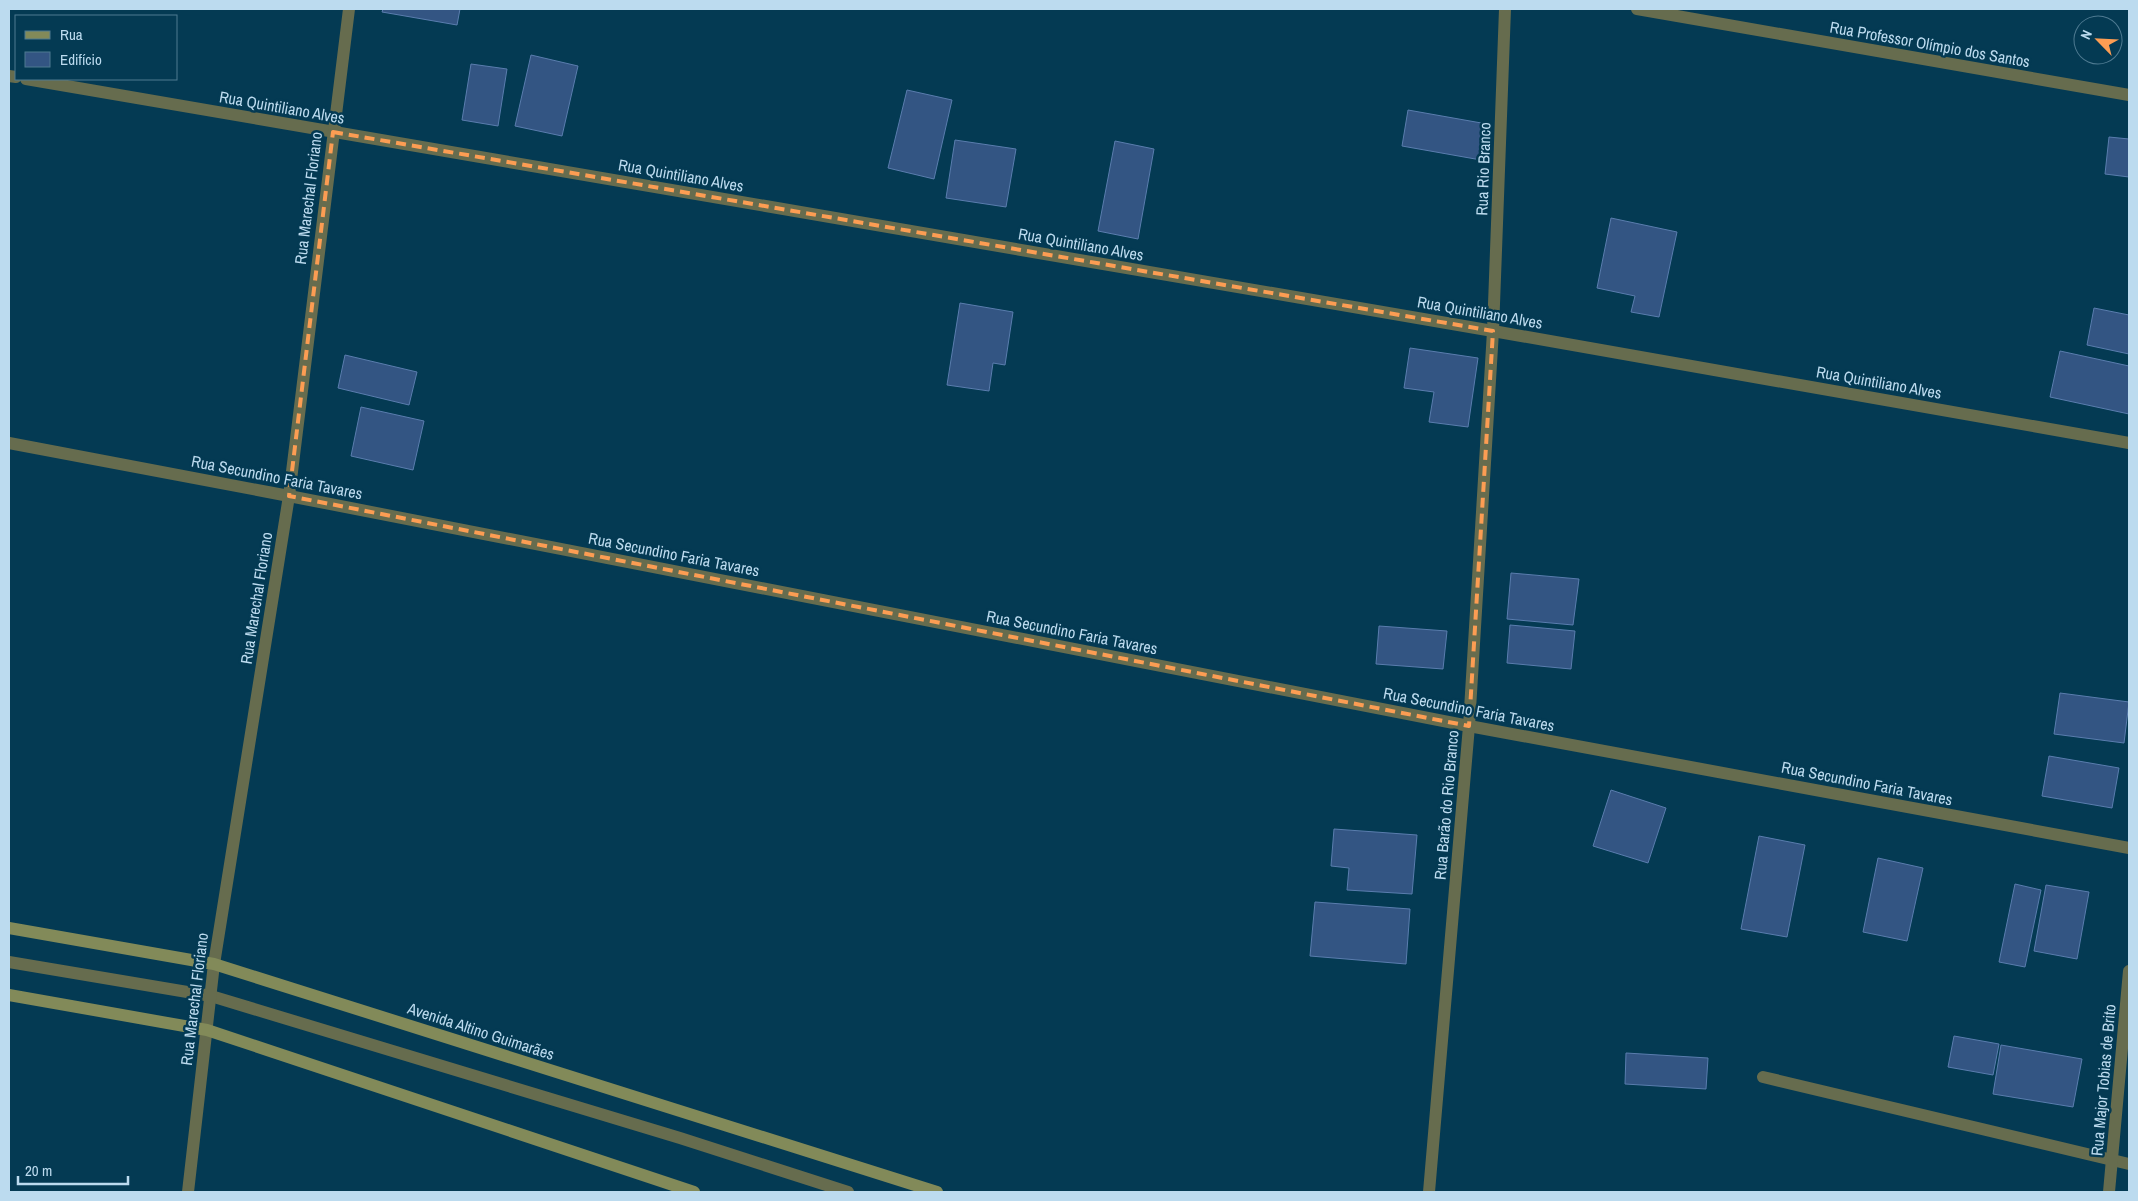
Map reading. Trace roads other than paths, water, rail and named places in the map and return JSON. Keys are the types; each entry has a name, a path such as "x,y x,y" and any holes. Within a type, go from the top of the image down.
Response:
{"main road":[{"name":"Avenida Altino Guimarães","path":"9,928 214,964 937,1192"},
{"path":"9,994 207,1030 694,1192"}],"street":[{"name":"Rua Marechal Floriano","path":"188,1192 214,964 289,496 332,132 349,9"},
{"name":"Rua Rio Branco","path":"1494,331 1506,9"},
{"name":"Rua Professor Olímpio dos Santos","path":"1637,9 2129,95"},
{"name":"Rua Quintiliano Alves","path":"32,80 1494,331 2129,443"},
{"name":"Rua Barão do Rio Branco","path":"1430,1192 1469,726 1494,331"},
{"name":"Rua Secundino Faria Tavares","path":"9,443 1469,726 2129,848"},
{"path":"9,962 210,996 680,1138 848,1192"},
{"name":"Rua Major Tobias de Brito","path":"2109,1192 2129,971"},
{"path":"1763,1077 2129,1164"}]}
